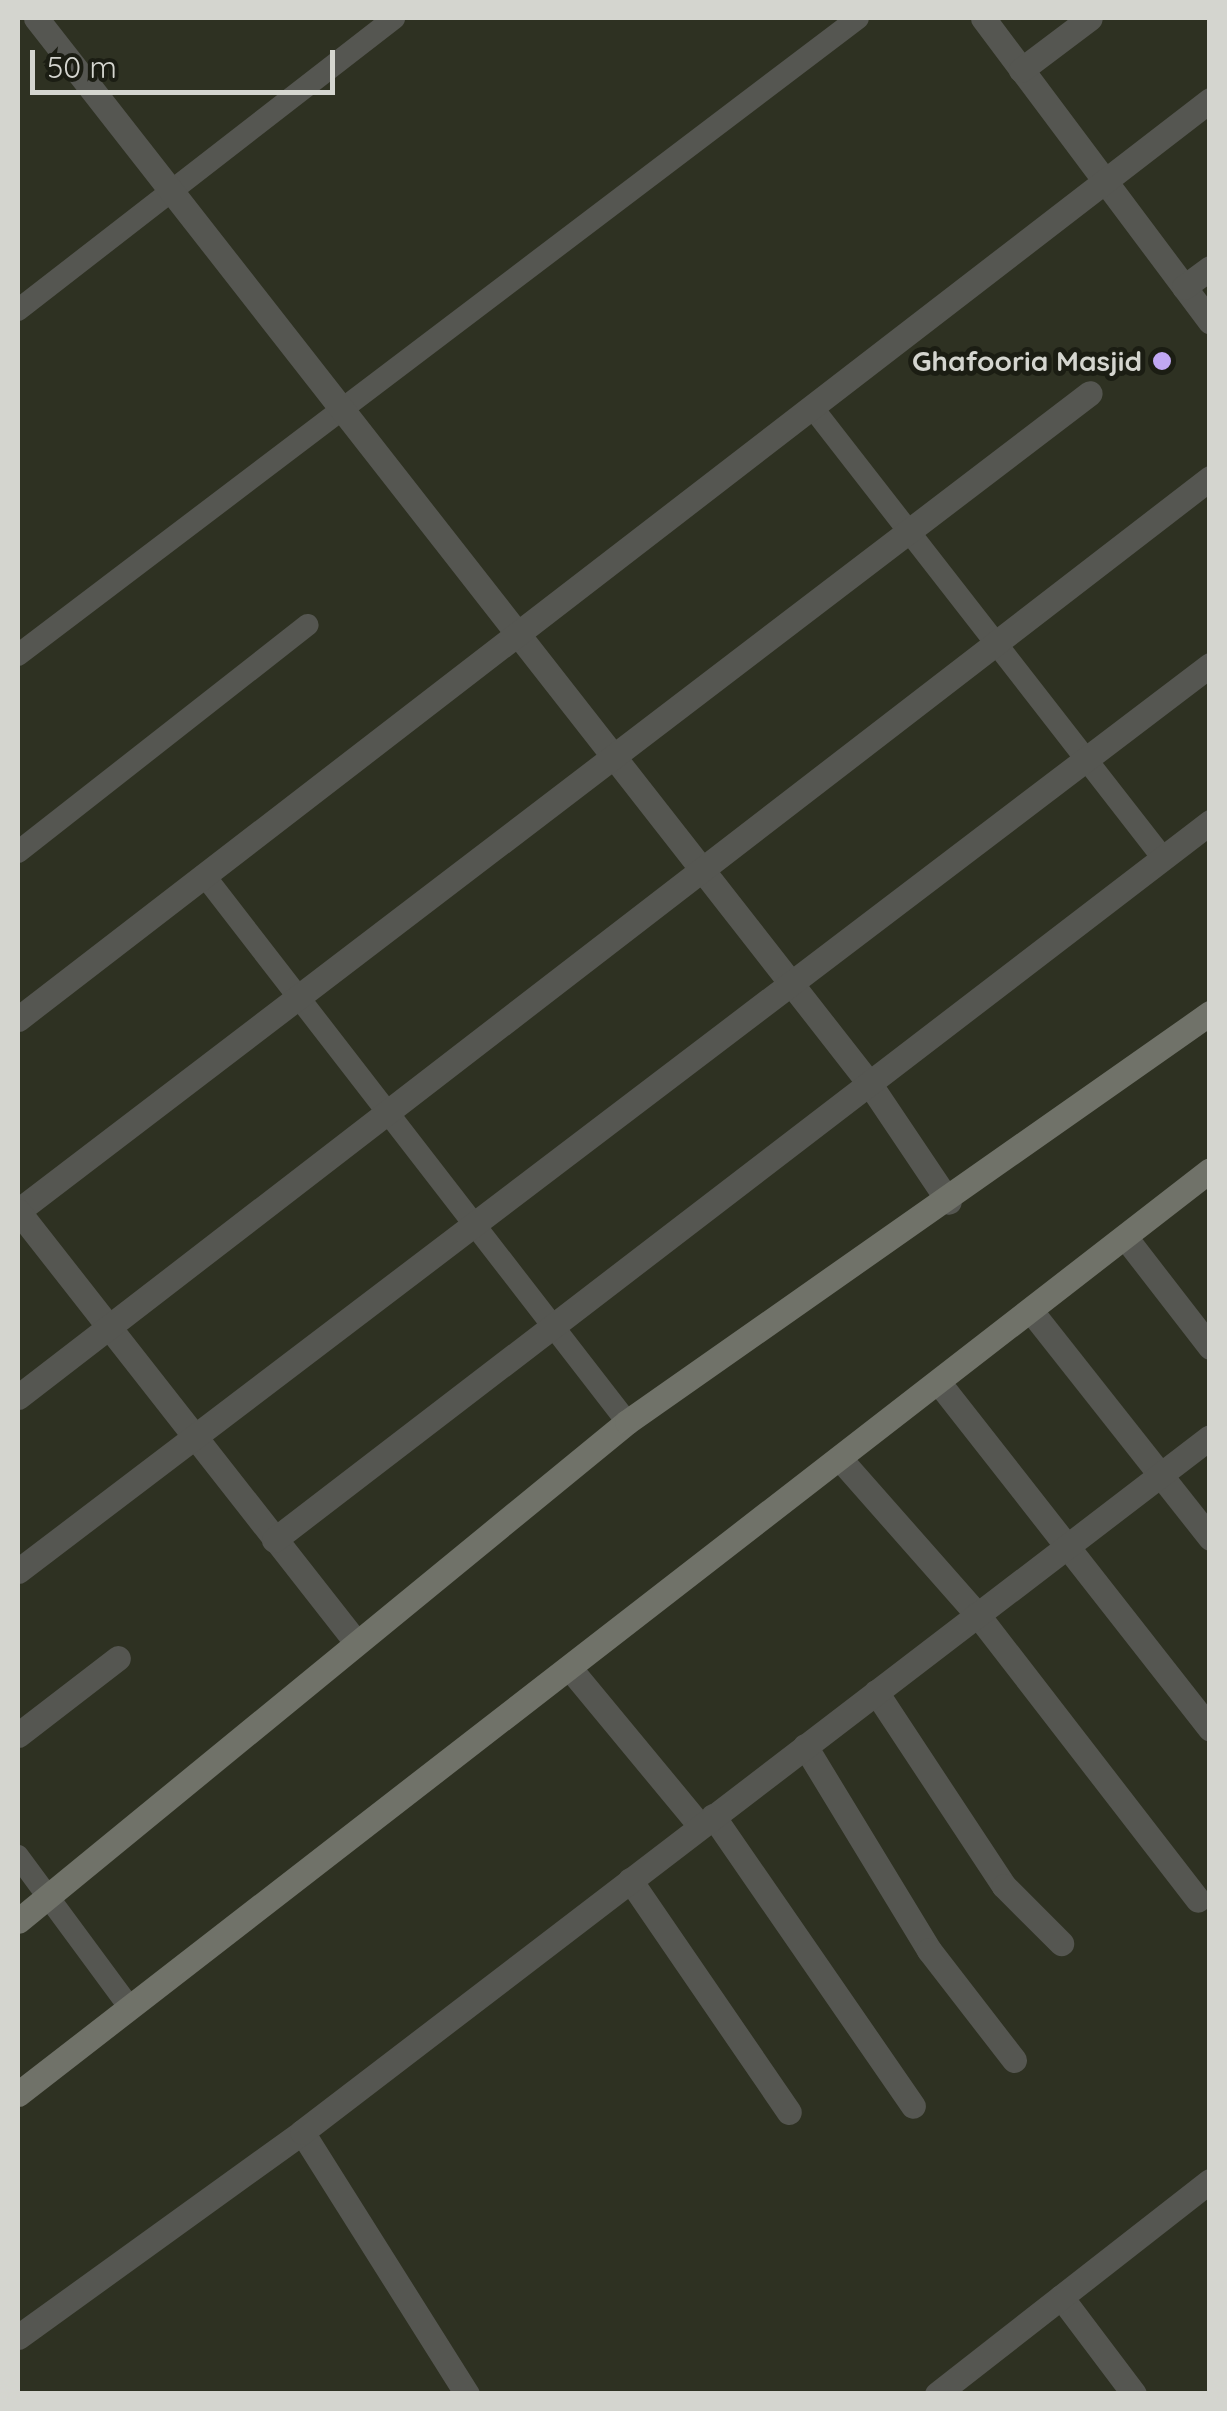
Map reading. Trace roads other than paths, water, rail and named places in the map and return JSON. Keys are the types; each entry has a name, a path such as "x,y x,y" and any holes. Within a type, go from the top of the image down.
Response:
{"street":[{"path":"36,18 870,1083 949,1202"},
{"path":"983,18 1210,321"},
{"path":"1022,70 1090,18"},
{"path":"18,1019 1210,100"},
{"path":"1184,287 1210,268"},
{"path":"356,1642 18,1211 1090,393"},
{"path":"18,1397 1210,478"},
{"path":"18,1570 1210,665"},
{"path":"274,1540 1210,822"},
{"path":"18,1922 627,1422 949,1202 1210,1013"},
{"path":"18,2094 572,1671 1210,1170"},
{"path":"1125,1237 1210,1346"},
{"path":"1031,1311 1210,1538"},
{"path":"939,1382 1210,1729"},
{"path":"18,2337 302,2132 1210,1437"},
{"path":"841,1460 977,1614 1198,1900"},
{"path":"18,1734 118,1658"},
{"path":"572,1671 707,1821 913,2106"},
{"path":"876,1692 1004,1886 1061,1942"},
{"path":"805,1746 929,1950 1014,2060"},
{"path":"630,1880 789,2112"},
{"path":"302,2132 467,2394"},
{"path":"936,2394 1210,2181"},
{"path":"1061,2297 1134,2394"}],"lane":[{"path":"18,310 394,18"},
{"path":"18,655 858,18"},
{"path":"812,407 1163,858"},
{"path":"18,852 308,625"},
{"path":"204,876 549,1328 627,1422"},
{"path":"18,1856 130,2008"}],"place":[{"name":"Ghafooria Masjid","path":"1162,361"}]}
